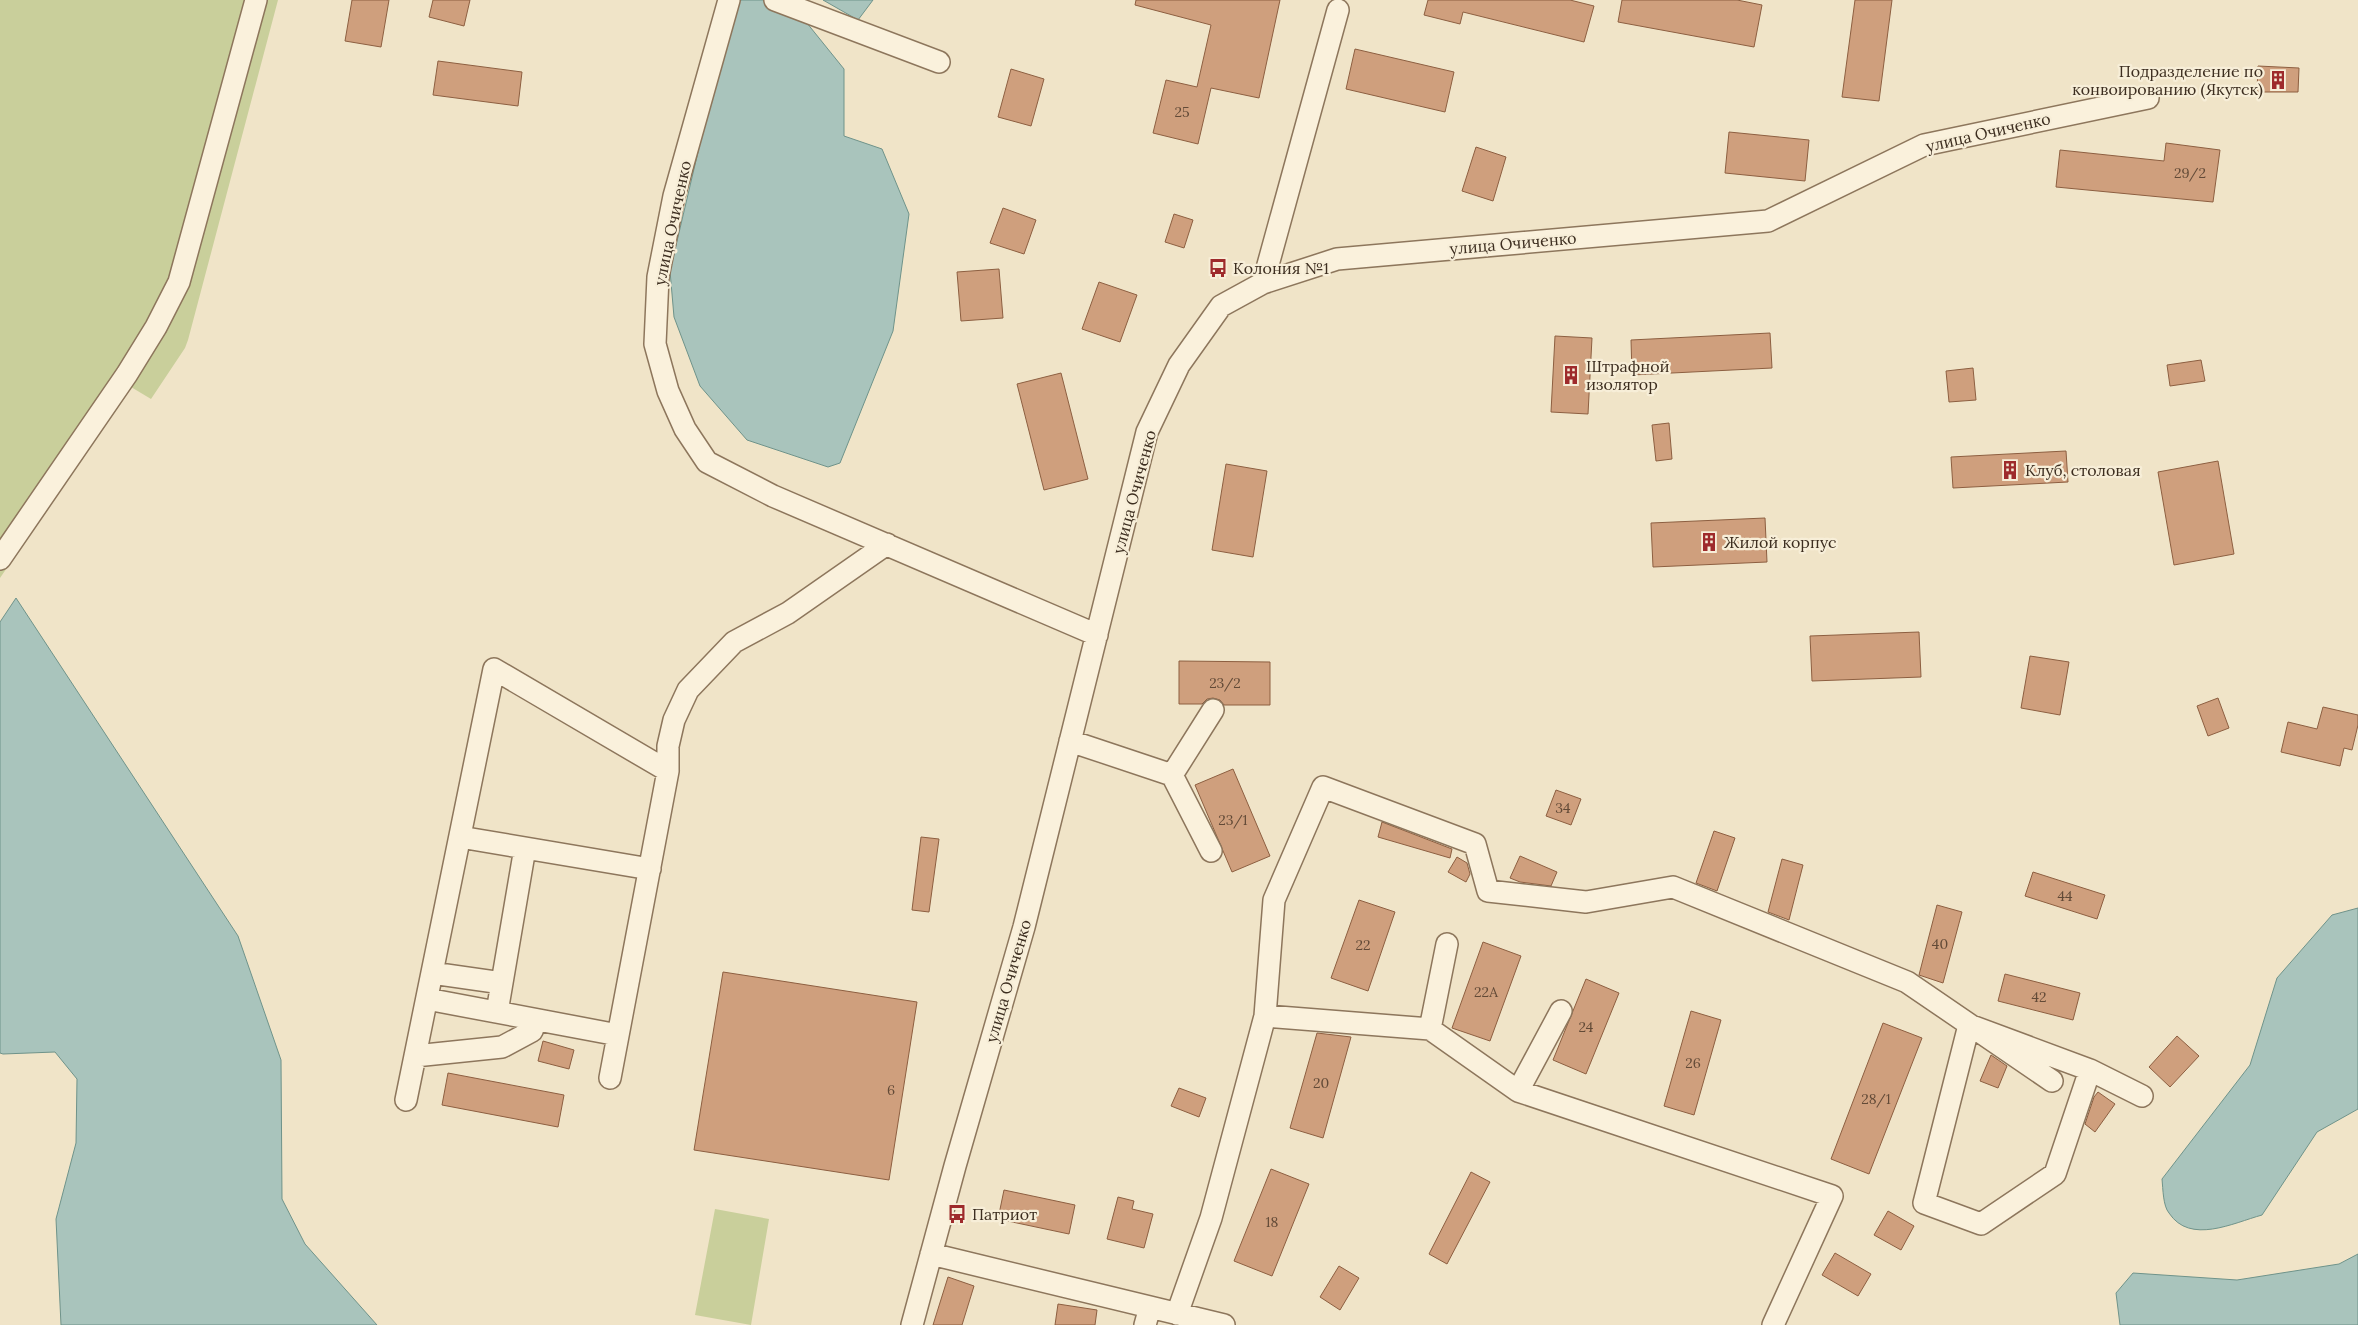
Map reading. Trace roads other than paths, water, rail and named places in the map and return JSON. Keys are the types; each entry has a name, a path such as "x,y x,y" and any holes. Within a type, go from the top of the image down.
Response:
{"street":[{"path":"0,559 127,374 156,327 179,282 193,238 256,0"},
{"name":"улица Очиченко","path":"729,0 674,196 658,277 656,344 668,392 685,429 707,462 773,496 1097,635"},
{"path":"775,0 939,62"},
{"path":"1263,283 1338,10"},
{"name":"улица Очиченко","path":"912,1325 1024,927 1147,432 1179,365 1221,306 1263,283 1337,259 1768,221 1924,145 2148,98"},
{"path":"610,1078 668,771 668,746 674,720 688,690 734,642 788,613 887,544"},
{"path":"406,1100 494,669 668,771"},
{"path":"1172,775 1213,710"},
{"path":"1070,741 1172,775 1211,851"},
{"path":"1178,1314 1211,1218 1265,1016 1274,900 1323,787 1475,844 1488,891 1586,902 1673,887 1907,982 2052,1081"},
{"path":"460,837 650,869"},
{"path":"497,1012 525,848"},
{"path":"1430,1030 1447,944"},
{"path":"432,973 502,983"},
{"path":"426,999 618,1036"},
{"path":"1518,1091 1561,1011"},
{"path":"1265,1016 1430,1030 1518,1091 1832,1196 1773,1325"},
{"path":"415,1056 502,1047 532,1031 536,1020"},
{"path":"1969,1024 1924,1203 1981,1224 2055,1174 2090,1070"},
{"path":"1969,1024 2090,1070 2142,1096"},
{"path":"931,1254 1148,1316 1178,1314 1224,1325"}],"water":[{"path":"742,0 767,0 794,7 844,69 844,136 882,149 909,214 893,331 840,463 828,467 747,440 700,386 674,317 670,271 733,3"},
{"path":"823,0 873,0 858,20"},
{"path":"16,598 238,936 281,1060 282,1199 305,1244 377,1325 61,1325 56,1219 76,1143 77,1079 55,1052 0,1053 0,622"},
{"path":"2358,908 2358,1109 2317,1132 2262,1215 2213,1229 2200,1230 2188,1228 2178,1223 2167,1210 2162,1179 2250,1065 2277,978 2332,915"},
{"path":"2358,1254 2358,1325 2120,1325 2116,1293 2133,1273 2237,1280 2339,1264"}],"place":[{"name":"Подразделение по конвоированию (Якутск)","path":"2278,80"},
{"name":"Колония №1","path":"1218,268"},
{"name":"Штрафной изолятор","path":"1571,375"},
{"name":"Клуб, столовая","path":"2010,470"},
{"name":"Жилой корпус","path":"1709,542"},
{"name":"Патриот","path":"957,1214"}]}
